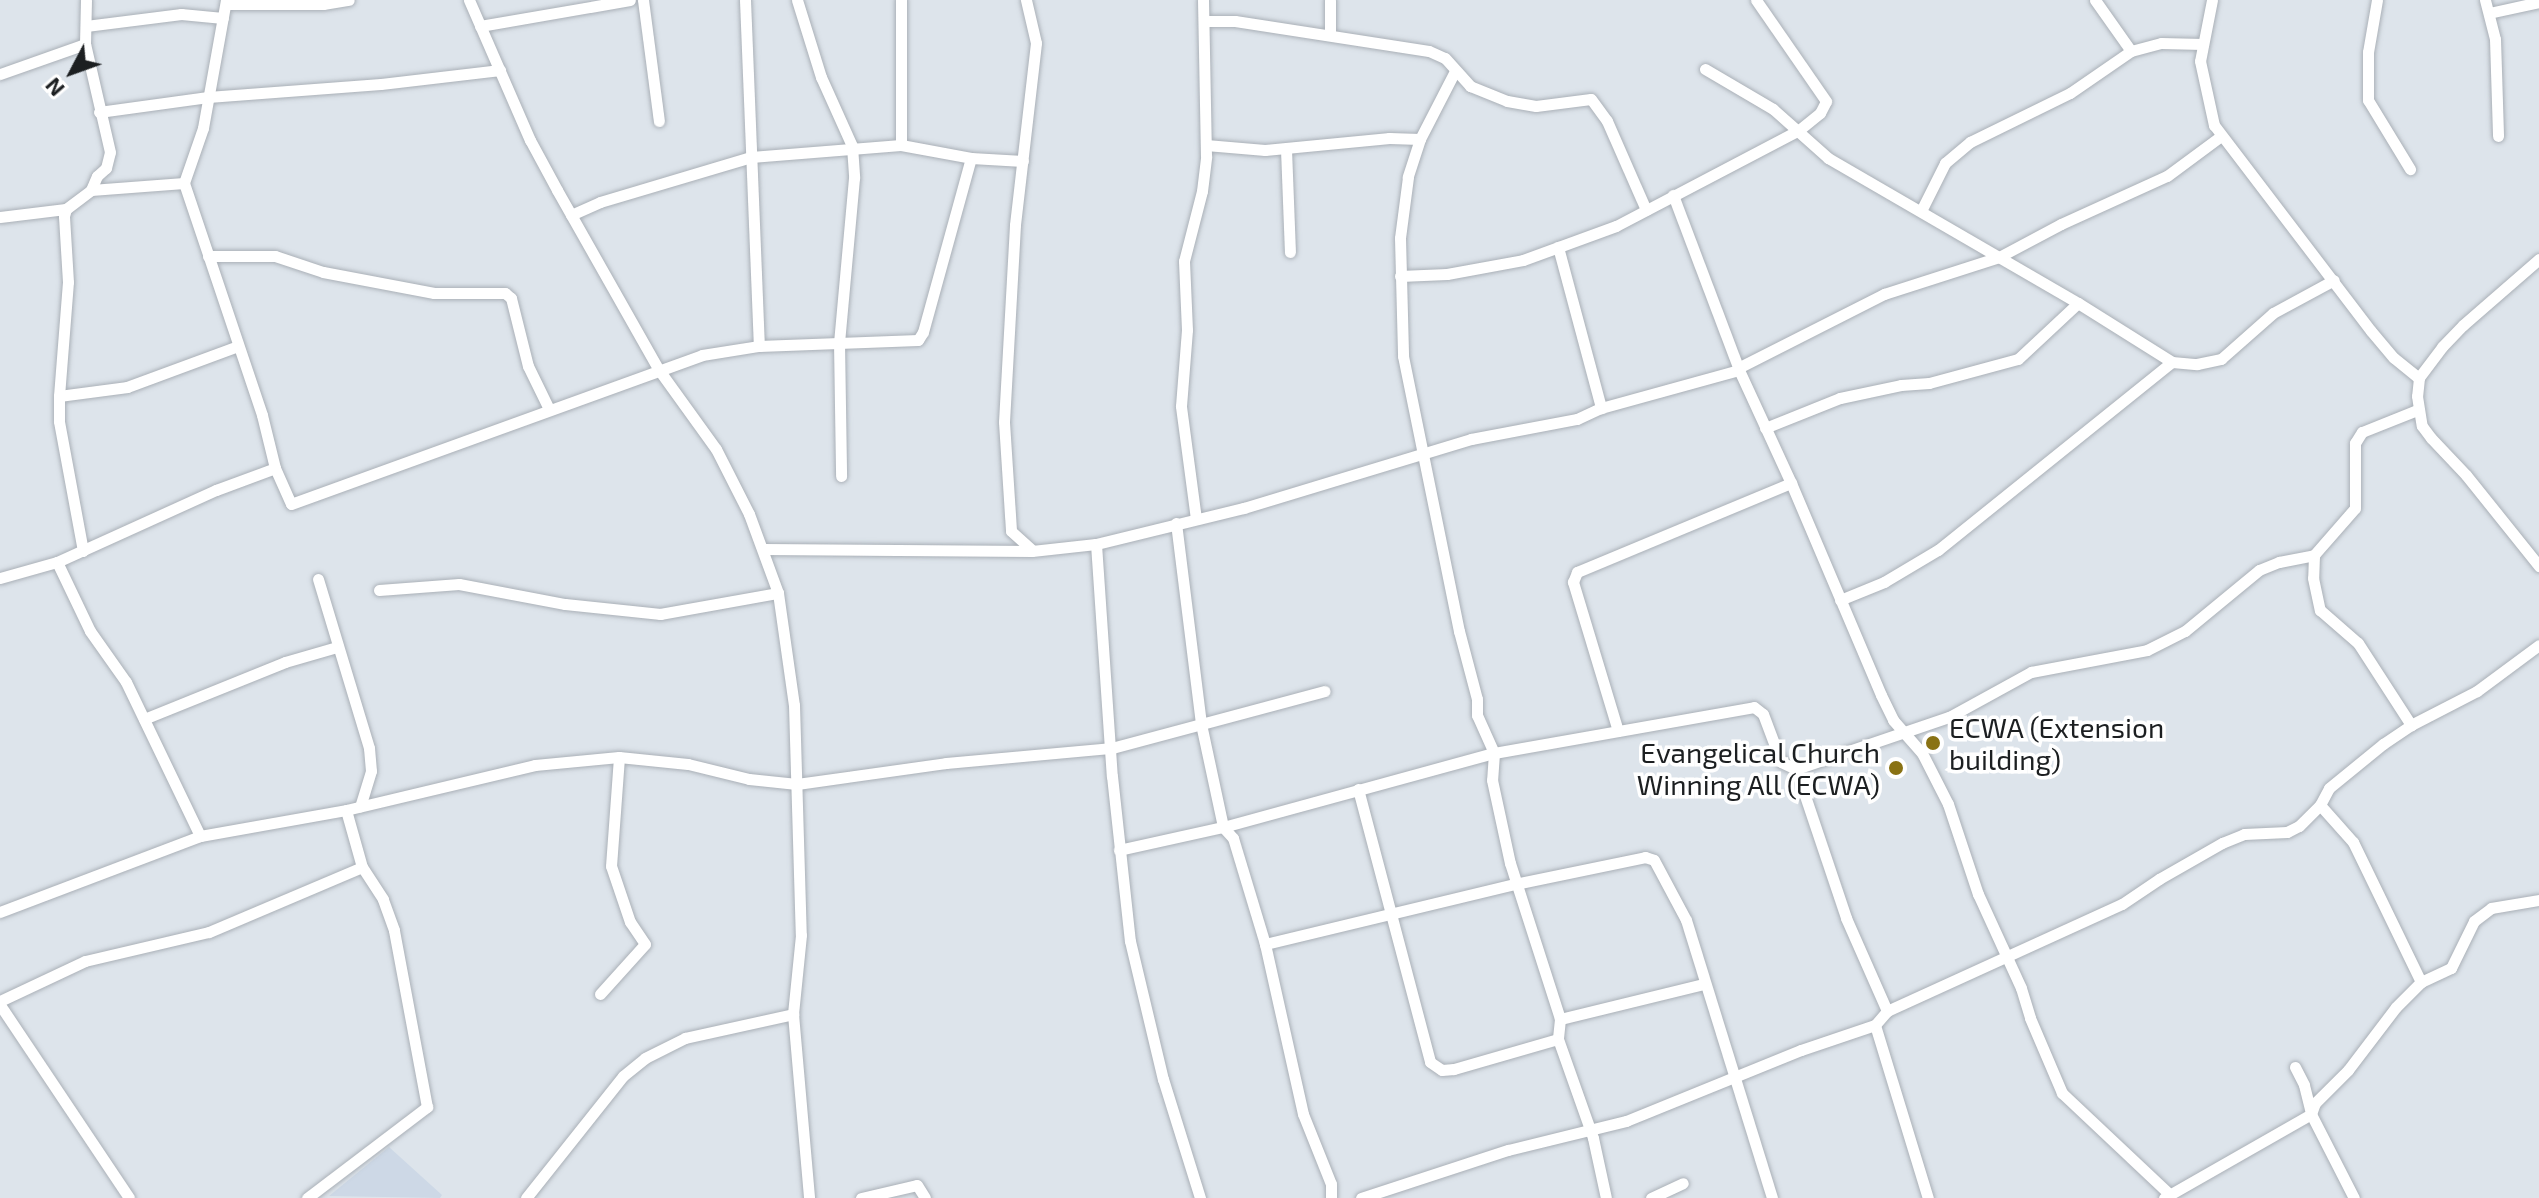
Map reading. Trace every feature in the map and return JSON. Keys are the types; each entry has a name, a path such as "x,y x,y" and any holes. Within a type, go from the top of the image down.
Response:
{"street":[{"path":"0,217 66,209 91,190 97,176 106,168 110,152 85,44 86,0"},
{"path":"349,0 226,2 203,128 184,183 262,415 286,500 296,504 702,355 759,346 913,342 921,338 971,158"},
{"path":"469,0 530,140 571,215 659,370 716,449 763,549 778,593 794,705 801,935 793,1014 806,1197"},
{"path":"480,26 630,0"},
{"path":"643,0 659,121"},
{"path":"745,0 759,346"},
{"path":"797,0 821,77 852,146 854,178 839,342 841,476"},
{"path":"901,0 901,145"},
{"path":"1026,0 1036,43 1009,297 1004,422 1011,531 1032,551"},
{"path":"1196,519 1181,406 1187,330 1184,261 1202,191 1206,145 1203,0"},
{"path":"1330,0 1330,35"},
{"path":"1400,276 1447,274 1523,260 1616,226 1799,130 1820,113 1826,101 1756,0"},
{"path":"2095,0 2131,51"},
{"path":"2212,0 2200,61 2214,125 2394,358 2419,378"},
{"path":"2377,0 2368,52 2368,100 2410,169"},
{"path":"2485,0 2495,39 2498,136"},
{"path":"2489,13 2539,2"},
{"path":"86,26 181,14 223,18"},
{"path":"1204,21 1235,21 1429,51 1445,58 1470,86 1507,101 1536,106 1591,99 1607,121 1646,210"},
{"path":"1921,211 1953,153 2070,93 2131,51 2161,43 2203,44"},
{"path":"0,74 85,44"},
{"path":"1705,69 1773,109 1828,158 2078,303 2172,362 2197,364 2221,359 2273,313 2334,280"},
{"path":"99,112 208,97 381,84 500,70"},
{"path":"1455,71 1420,139 1408,177 1400,238 1403,356 1477,699 1477,715 1494,753 1492,780 1515,884 1560,1019 1558,1039 1589,1130 1606,1198"},
{"path":"763,549 1032,551 1096,544 1358,476 1422,452 1577,419 1601,408 1738,369 1884,294 1999,257 2061,224 2167,176 2221,136"},
{"path":"1206,145 1286,149 1389,138 1420,139"},
{"path":"571,215 600,202 751,157 852,146 901,145 971,158 1023,161"},
{"path":"1286,149 1290,252"},
{"path":"91,190 184,183"},
{"path":"1673,195 1738,369 1791,483 1881,695 1893,720 1907,732 1922,753 1948,804 1961,850 2004,956 2021,988 2030,1018 2062,1093 2167,1196 2199,1181 2311,1114 2319,1098 2348,1070 2366,1043 2421,982 2451,968 2474,921 2491,908 2539,900"},
{"path":"66,209 62,227 68,252 68,282 59,421 83,551"},
{"path":"1558,247 1601,408"},
{"path":"208,256 275,256 323,272 434,293 505,293 511,298 528,366 549,409"},
{"path":"2539,259 2463,325 2419,378 2417,410 2431,438 2466,475 2539,565"},
{"path":"1765,428 1840,398 1901,385 1929,383 2018,359 2078,303"},
{"path":"59,396 127,387 238,346"},
{"path":"1840,600 1884,582 1938,550 2172,362"},
{"path":"1119,850 1223,827 1494,753 1754,707 1763,714 1775,753 1781,762 1796,769 1907,732 1949,717 2031,672 2147,650 2185,631 2259,570 2314,555 2355,508 2355,443 2362,432 2417,410"},
{"path":"0,578 57,562 216,490 275,468"},
{"path":"1618,731 1573,582 1577,572 1791,483"},
{"path":"1176,523 1201,724 1223,827 1233,838 1265,944 1303,1114 1331,1184 1331,1198"},
{"path":"1096,544 1119,850 1137,967 1163,1079 1200,1198"},
{"path":"2314,555 2313,578 2320,610 2358,643 2411,725"},
{"path":"57,562 75,604 126,682 200,836"},
{"path":"318,579 369,748 371,771 360,806"},
{"path":"379,590 459,584 565,604 660,614 778,593"},
{"path":"1361,1198 1508,1150 1626,1121 1875,1025 1887,1011 2122,904 2222,843 2244,834 2287,832 2299,826 2320,805 2329,788 2411,725 2477,691 2539,645"},
{"path":"144,719 285,662 337,647"},
{"path":"0,912 200,836 346,810 535,765 619,757 688,764 749,779 797,784 946,763 1112,748 1325,691"},
{"path":"600,994 645,944 630,922 611,866 619,757"},
{"path":"1796,769 1846,918 1887,1011"},
{"path":"1358,789 1434,1066 1454,1069 1558,1039"},
{"path":"2320,805 2353,842 2421,982"},
{"path":"307,1198 427,1107 394,930 383,899 362,867 346,810"},
{"path":"1265,944 1515,884 1645,857 1654,860 1686,920 1732,1078 1772,1198"},
{"path":"129,1198 1,1007 85,961 209,932 362,867"},
{"path":"1560,1019 1704,984"},
{"path":"526,1198 615,1086 645,1058 685,1038 793,1014"},
{"path":"1875,1025 1928,1198"},
{"path":"2295,1067 2304,1085 2311,1114 2354,1198"},
{"path":"1651,1198 1683,1183"},
{"path":"861,1198 917,1185 925,1198"}],"shaded area":[{"path":"389,1147 442,1195 440,1198 329,1196"}],"place":[{"name":"ECWA (Extension building)","path":"1933,743"},
{"name":"Evangelical Church Winning All (ECWA)","path":"1896,768"}]}
